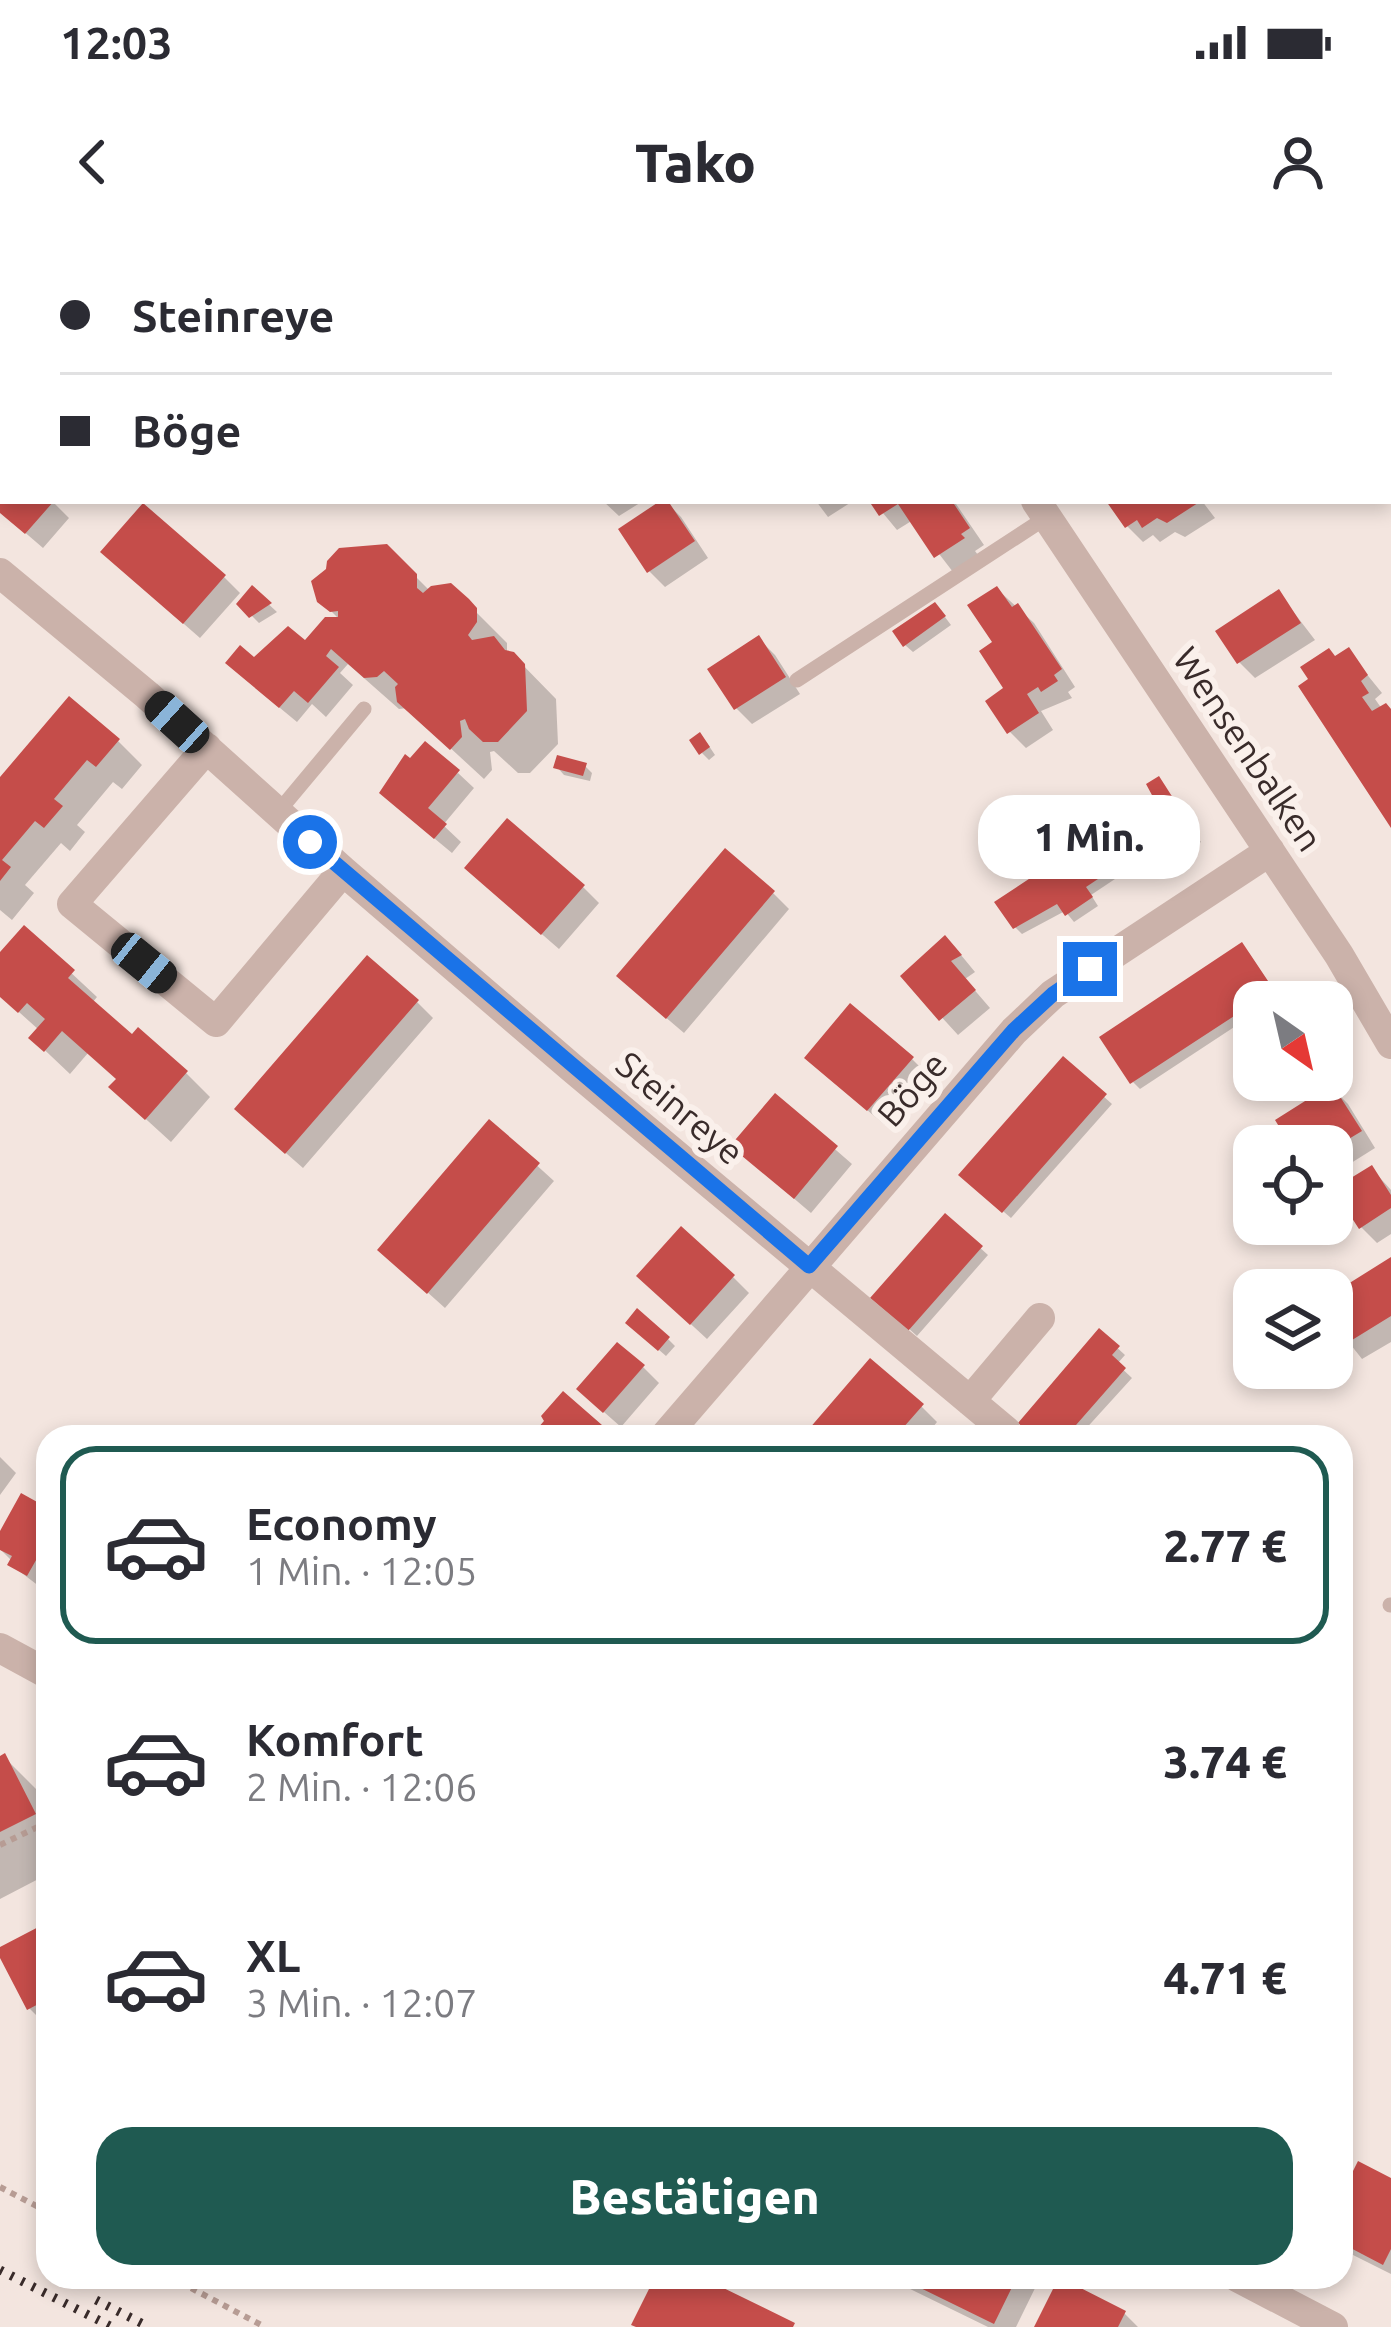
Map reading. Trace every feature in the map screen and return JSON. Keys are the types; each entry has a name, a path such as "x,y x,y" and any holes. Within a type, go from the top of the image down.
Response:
{"street":[{"name":"Wensenbalken","path":"1041,509 1339,955 1391,1044"},
{"name":"Steinreye","path":"0,573 207,748 343,871 999,1425"},
{"path":"207,748 72,904 216,1022 343,871"},
{"name":"Böge","path":"674,1425 1014,1030 1053,994 1270,850"},
{"path":"970,1401 1040,1318"},
{"path":"0,1648 36,1668"},
{"path":"1260,2289 1333,2327"}],"lane":[{"path":"797,680 1041,509"},
{"path":"278,812 364,709"}],"path":[{"path":"0,1845 36,1828"},
{"path":"0,2187 36,2206"},
{"path":"193,2289 265,2327"}],"building":[{"path":"0,504 51,504 25,534 0,513"},
{"path":"144,504 226,575 183,624 100,552"},
{"path":"656,504 670,504 695,541 647,573 618,529"},
{"path":"871,504 898,504 879,516"},
{"path":"898,504 954,504 970,528 961,534 965,538 934,558"},
{"path":"1108,504 1196,504 1167,523 1157,518 1142,528 1137,520 1125,528"},
{"path":"387,544 417,574 417,588 423,593 431,586 451,583 477,608 477,622 468,635 472,640 494,636 525,664 527,711 498,742 483,742 465,719 460,721 462,737 450,750 397,702 398,684 384,671 364,678 331,649 326,656 339,667 308,703 294,691 279,708 225,663 240,645 254,657 288,626 305,640 325,617 338,617 338,611 330,612 317,602 311,581 326,569 339,548"},
{"path":"252,585 272,603 249,618 236,604"},
{"path":"997,586 1012,607 1018,603 1062,669 1054,675 1058,681 1027,694 1039,713 1007,734 985,701 1003,688 979,651 992,642 967,605"},
{"path":"1279,589 1301,623 1237,664 1215,631"},
{"path":"935,602 946,616 903,647 892,631"},
{"path":"759,635 786,677 734,710 707,669"},
{"path":"1349,647 1368,675 1361,681 1369,693 1362,697 1372,711 1386,703 1391,709 1391,828 1298,686 1308,679 1300,667 1329,648 1335,656"},
{"path":"69,696 120,739 96,767 87,760 54,799 63,806 44,828 35,821 2,860 11,867 0,881 0,777"},
{"path":"700,732 710,747 699,755 689,740"},
{"path":"425,741 460,770 428,808 447,824 434,839 379,793 405,754 410,758"},
{"path":"557,755 587,763 583,776 553,768"},
{"path":"1159,776 1196,834 1149,862 1142,851 1113,869 1086,887 1093,897 1065,916 1057,904 1013,929 994,902 1153,797 1146,784"},
{"path":"507,818 585,885 541,935 464,868"},
{"path":"725,848 775,891 666,1019 616,976"},
{"path":"24,925 75,970 68,978 132,1034 138,1027 188,1071 145,1120 108,1087 116,1079 62,1031 44,1052 28,1038 45,1019 27,1003 18,1013 0,997 0,952"},
{"path":"945,935 962,955 951,961 976,990 939,1021 900,976"},
{"path":"1242,942 1268,981 1233,981 1233,1017 1130,1084 1099,1037"},
{"path":"367,955 419,1000 285,1154 234,1109"},
{"path":"850,1003 914,1057 867,1111 804,1058"},
{"path":"1063,1056 1107,1094 1002,1213 958,1175"},
{"path":"775,1093 838,1146 794,1199 730,1146"},
{"path":"1305,1101 1343,1101 1362,1131 1353,1136 1353,1125 1278,1125 1275,1120"},
{"path":"489,1119 540,1163 427,1294 377,1250"},
{"path":"1372,1165 1391,1195 1391,1208 1359,1229 1353,1220 1353,1177"},
{"path":"945,1213 983,1246 908,1331 870,1298"},
{"path":"681,1226 735,1275 690,1325 636,1276"},
{"path":"1391,1257 1391,1316 1353,1339 1353,1281"},
{"path":"637,1308 670,1337 658,1351 625,1323"},
{"path":"1099,1328 1120,1346 1112,1355 1126,1368 1076,1425 1018,1423"},
{"path":"617,1342 645,1365 603,1413 576,1389"},
{"path":"870,1358 924,1404 906,1425 812,1425"},
{"path":"563,1391 602,1425 540,1425 541,1416"},
{"path":"21,1493 36,1501 36,1560 27,1576 7,1565 12,1556 0,1550 0,1531"},
{"path":"5,1753 36,1814 0,1832 0,1756"},
{"path":"36,1928 36,2005 27,2010 0,1958 0,1947"},
{"path":"1358,2161 1391,2178 1391,2249 1383,2265 1353,2249 1353,2171"},
{"path":"649,2289 726,2289 795,2323 793,2327 631,2325"},
{"path":"923,2289 1011,2289 994,2324"},
{"path":"1053,2289 1083,2289 1126,2311 1118,2327 1034,2327"}],"railway":[{"path":"0,2270 36,2288"},
{"path":"37,2289 112,2327"},
{"path":"96,2300 149,2327"}],"route":[{"path":"310,842 809,1266 1014,1030 1053,994 1090,969"}]}
